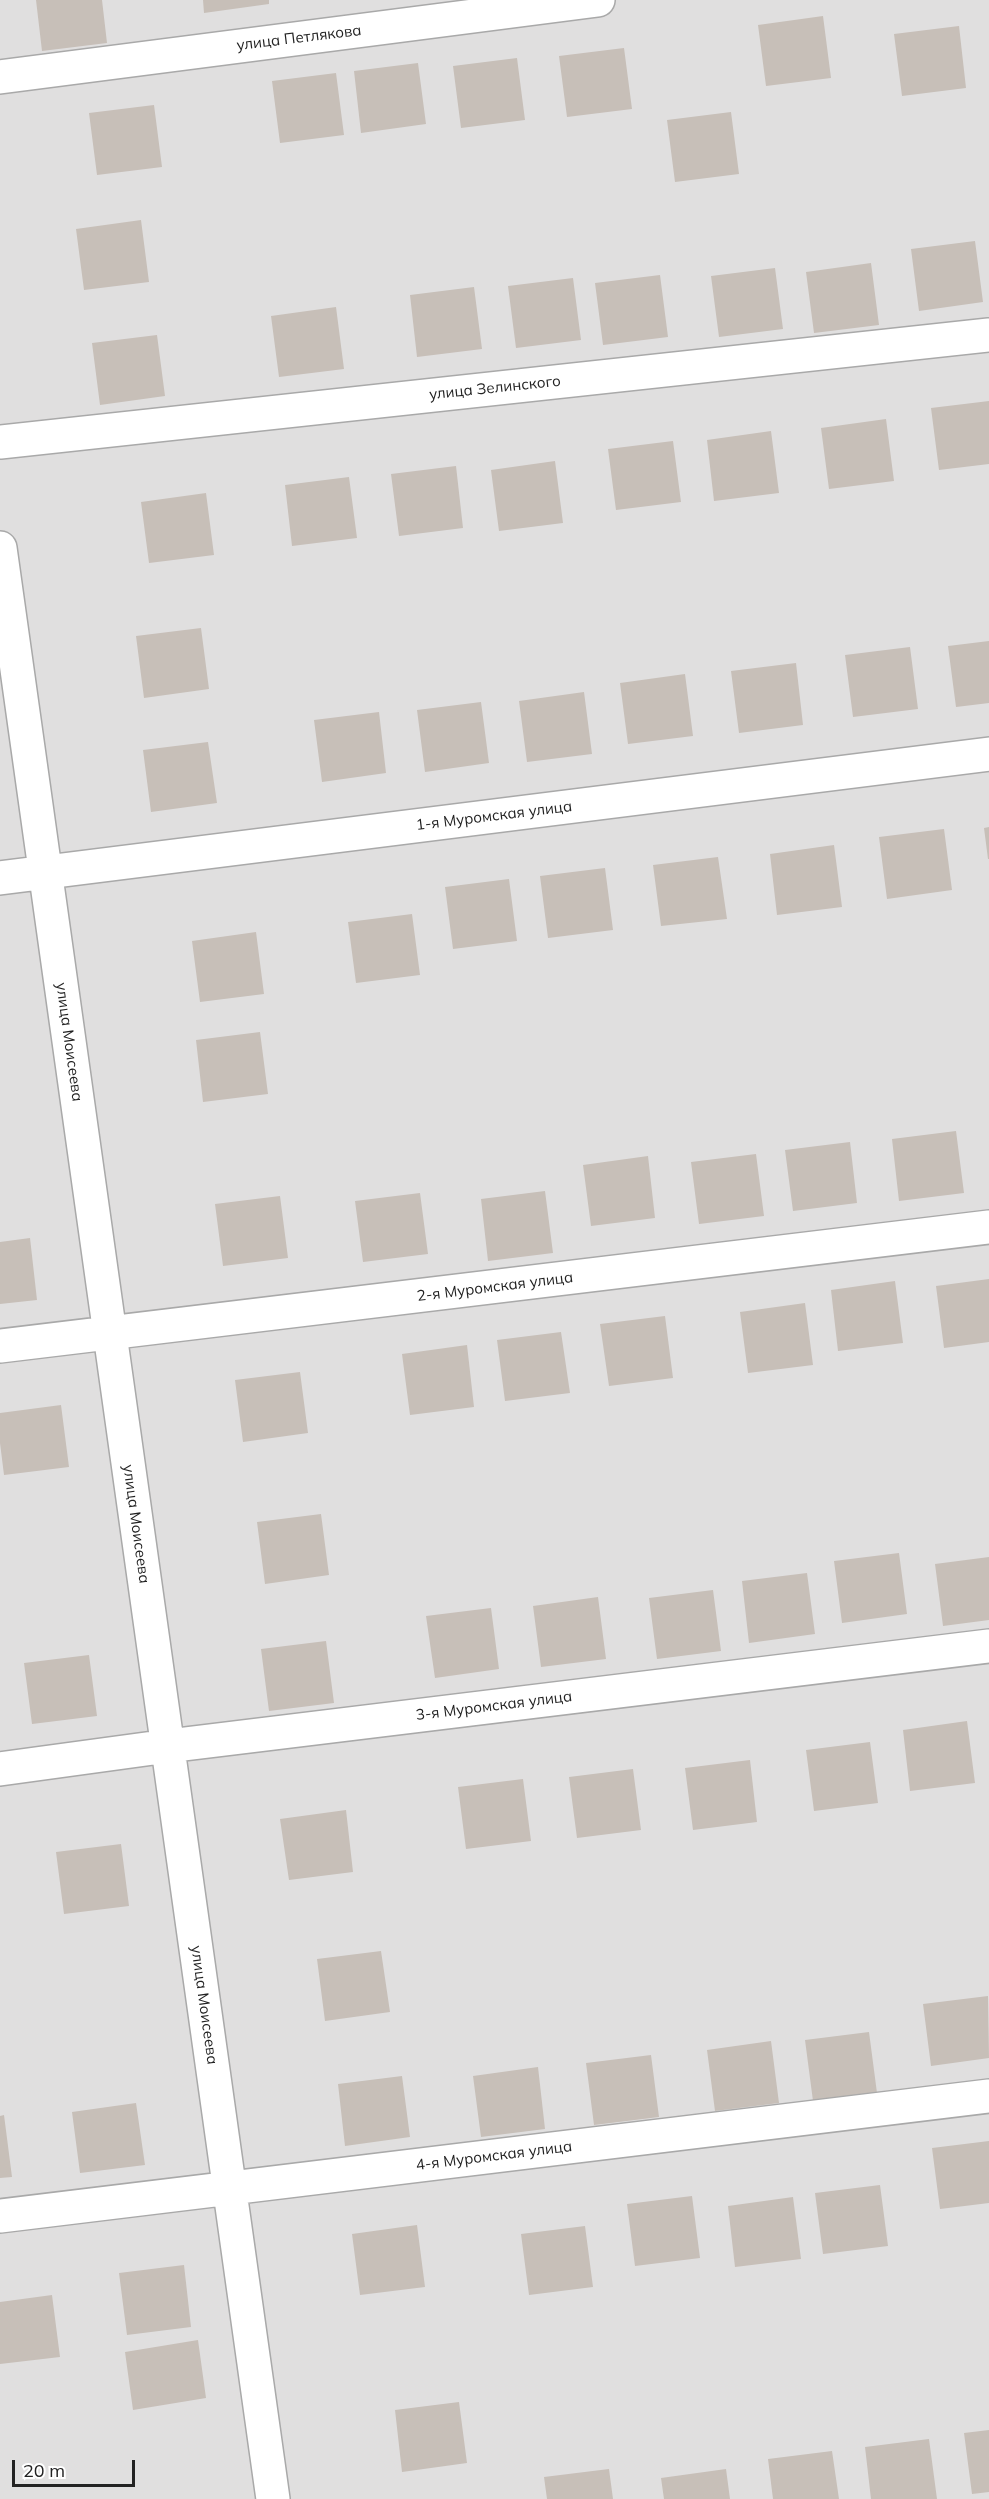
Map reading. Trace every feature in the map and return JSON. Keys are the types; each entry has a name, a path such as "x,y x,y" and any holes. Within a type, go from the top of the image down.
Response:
{"street":[{"name":"улица Петлякова","path":"0,77 598,0"},
{"name":"улица Зелинского","path":"0,442 989,335"},
{"name":"улица Моисеева","path":"0,548 273,2499"},
{"name":"1-я Муромская улица","path":"0,878 989,754"},
{"name":"2-я Муромская улица","path":"0,1346 989,1227"},
{"name":"3-я Муромская улица","path":"0,1768 989,1646"},
{"name":"4-я Муромская улица","path":"0,2216 989,2096"}],"shaded area":[{"path":"0,0 989,0 989,2499 0,2499"}],"building":[{"path":"36,0 102,0 107,43 42,51"},
{"path":"203,0 269,0 269,4 204,13"},
{"path":"823,16 831,78 766,86 758,25"},
{"path":"959,26 966,88 902,96 894,34"},
{"path":"624,48 632,109 567,117 559,56"},
{"path":"517,58 525,120 461,128 453,66"},
{"path":"418,63 426,124 361,133 354,71"},
{"path":"336,73 344,135 280,143 272,81"},
{"path":"154,105 162,167 97,175 89,113"},
{"path":"731,112 739,174 675,182 667,120"},
{"path":"141,220 149,282 84,290 76,229"},
{"path":"975,241 983,302 919,311 911,249"},
{"path":"871,263 879,325 814,333 806,272"},
{"path":"775,268 783,329 719,337 711,276"},
{"path":"660,275 668,337 603,345 595,283"},
{"path":"573,278 581,340 516,348 508,286"},
{"path":"474,287 482,349 417,357 410,295"},
{"path":"336,307 344,369 279,377 271,316"},
{"path":"157,335 165,396 100,405 92,343"},
{"path":"989,401 989,464 939,470 931,408"},
{"path":"886,419 894,481 829,489 821,428"},
{"path":"771,431 779,493 714,501 707,440"},
{"path":"673,441 681,502 616,510 608,449"},
{"path":"555,461 563,523 499,531 491,470"},
{"path":"456,466 463,528 399,536 391,474"},
{"path":"349,477 357,538 292,546 285,485"},
{"path":"206,493 214,555 149,563 141,502"},
{"path":"201,628 209,689 144,698 136,636"},
{"path":"989,641 989,703 956,707 948,646"},
{"path":"910,647 918,709 853,717 845,655"},
{"path":"796,663 803,725 739,733 731,671"},
{"path":"685,674 693,736 628,744 620,683"},
{"path":"584,692 592,754 527,762 519,701"},
{"path":"481,702 489,763 425,772 417,710"},
{"path":"379,712 386,773 322,782 314,720"},
{"path":"208,742 217,803 151,812 143,750"},
{"path":"989,827 989,859 988,859 984,828"},
{"path":"944,829 952,890 887,899 879,837"},
{"path":"834,845 842,907 777,915 770,854"},
{"path":"718,857 727,919 661,926 653,865"},
{"path":"605,868 613,930 548,938 540,876"},
{"path":"509,879 517,941 453,949 445,887"},
{"path":"412,914 420,975 356,983 348,922"},
{"path":"256,932 264,994 200,1002 192,941"},
{"path":"260,1032 268,1094 203,1102 196,1040"},
{"path":"956,1131 964,1193 899,1201 892,1139"},
{"path":"850,1142 857,1203 793,1211 785,1150"},
{"path":"756,1154 764,1216 699,1224 691,1162"},
{"path":"648,1156 655,1218 591,1226 583,1165"},
{"path":"545,1191 553,1253 488,1261 481,1199"},
{"path":"420,1193 428,1254 363,1262 355,1201"},
{"path":"280,1196 288,1258 223,1266 215,1204"},
{"path":"30,1238 37,1300 0,1304 0,1242"},
{"path":"989,1279 989,1342 944,1348 936,1286"},
{"path":"895,1281 903,1343 838,1351 831,1290"},
{"path":"805,1303 813,1365 748,1373 740,1312"},
{"path":"665,1316 673,1378 609,1386 600,1324"},
{"path":"561,1332 570,1393 505,1401 497,1340"},
{"path":"467,1345 474,1407 410,1415 402,1354"},
{"path":"300,1372 308,1433 243,1442 235,1380"},
{"path":"61,1405 69,1467 4,1475 0,1443 0,1413"},
{"path":"321,1514 329,1575 265,1584 257,1522"},
{"path":"899,1553 907,1614 842,1623 834,1561"},
{"path":"989,1557 989,1620 943,1626 935,1564"},
{"path":"807,1573 815,1634 749,1643 742,1581"},
{"path":"713,1590 721,1651 657,1659 649,1598"},
{"path":"598,1597 606,1659 541,1667 533,1606"},
{"path":"491,1608 499,1669 435,1678 426,1616"},
{"path":"326,1641 334,1703 269,1711 261,1649"},
{"path":"89,1655 97,1716 32,1724 24,1663"},
{"path":"967,1721 975,1783 910,1791 903,1730"},
{"path":"870,1742 878,1803 814,1811 806,1750"},
{"path":"750,1760 757,1822 693,1830 685,1768"},
{"path":"633,1769 641,1830 577,1838 569,1777"},
{"path":"523,1779 531,1841 466,1849 458,1787"},
{"path":"346,1810 353,1872 289,1880 280,1819"},
{"path":"121,1844 129,1906 64,1914 56,1852"},
{"path":"381,1951 390,2012 325,2021 317,1959"},
{"path":"988,1996 989,2058 931,2066 923,2004"},
{"path":"869,2032 877,2093 813,2101 805,2040"},
{"path":"771,2041 779,2103 715,2111 707,2050"},
{"path":"651,2055 659,2117 594,2125 586,2063"},
{"path":"538,2067 545,2129 481,2137 473,2076"},
{"path":"402,2076 410,2137 345,2146 338,2084"},
{"path":"136,2103 145,2165 80,2173 72,2112"},
{"path":"4,2115 12,2177 0,2178 0,2116"},
{"path":"989,2141 989,2203 940,2209 932,2148"},
{"path":"880,2185 888,2246 823,2254 815,2193"},
{"path":"692,2196 700,2258 635,2266 627,2204"},
{"path":"793,2197 801,2259 735,2267 728,2206"},
{"path":"417,2225 425,2287 360,2295 352,2234"},
{"path":"585,2226 593,2287 529,2295 521,2234"},
{"path":"184,2265 191,2327 127,2335 119,2273"},
{"path":"52,2295 60,2357 0,2364 0,2302"},
{"path":"198,2340 206,2398 133,2410 125,2352"},
{"path":"459,2402 467,2463 402,2472 395,2410"},
{"path":"989,2430 989,2492 972,2494 964,2433"},
{"path":"929,2439 937,2499 871,2499 865,2447"},
{"path":"832,2451 839,2499 773,2499 768,2459"},
{"path":"609,2469 613,2499 547,2499 544,2477"},
{"path":"726,2469 730,2499 664,2499 661,2478"}]}
